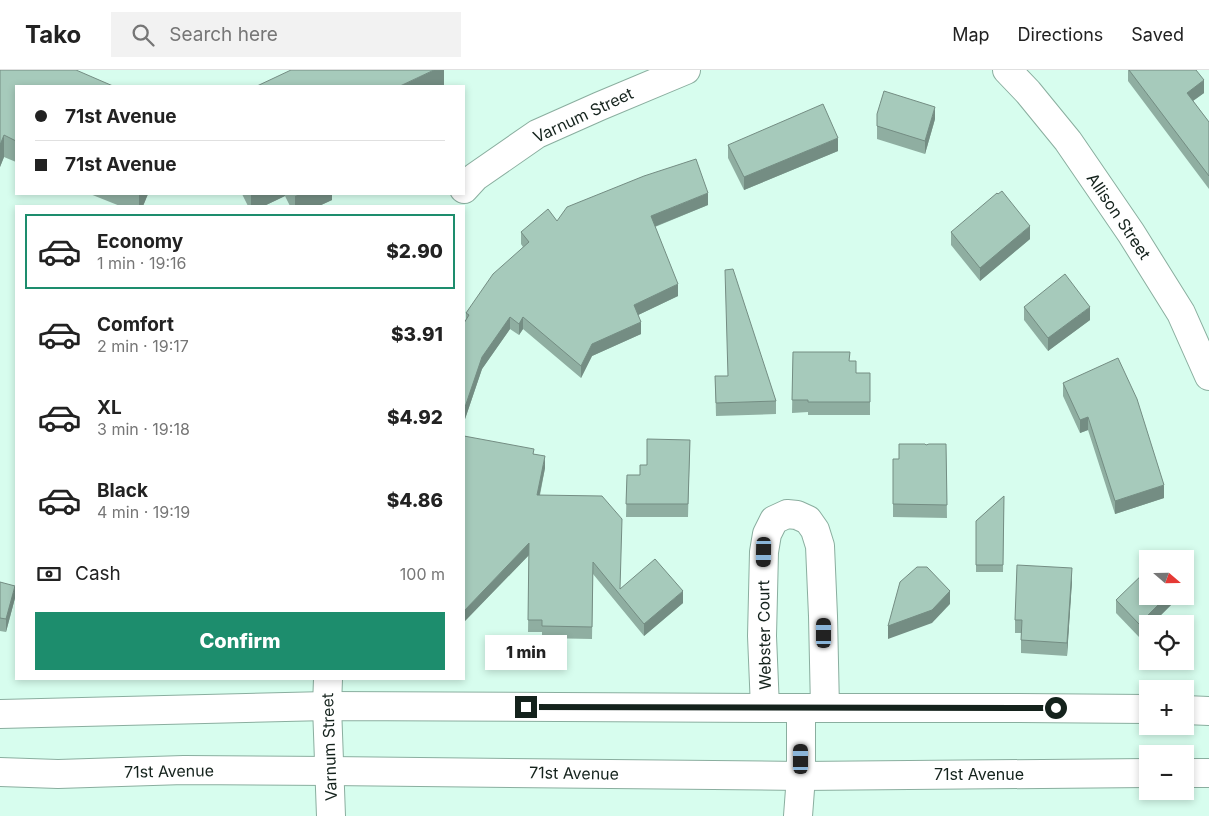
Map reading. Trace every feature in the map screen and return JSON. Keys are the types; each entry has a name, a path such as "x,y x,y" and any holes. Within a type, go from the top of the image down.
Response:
{"street":[{"name":"Varnum Street","path":"465,188 475,177 537,134 686,70"},
{"name":"Allison Street","path":"1007,70 1028,92 1068,142 1131,233 1181,313 1209,376"},
{"path":"449,205 458,195"},
{"name":"Webster Court","path":"765,708 762,636 764,552 767,534 774,520 787,514 797,515 808,520 815,530 820,546 822,564 813,708 801,776 798,816"},
{"name":"Varnum Street","path":"328,680 331,816"},
{"path":"0,714 328,706 1139,709"},
{"path":"1194,710 1209,710"},
{"name":"71st Avenue","path":"0,772 58,774 184,770 801,776 1139,774"},
{"path":"1194,773 1209,773"}],"building":[{"path":"0,70 76,70 111,85 15,85 15,140 4,135 0,145"},
{"path":"291,70 434,70 402,85 259,85"},
{"path":"1129,70 1196,70 1204,80 1187,93 1209,122 1209,176"},
{"path":"884,91 935,107 925,141 877,126 877,114"},
{"path":"823,104 838,138 744,177 728,145"},
{"path":"696,159 708,193 651,216 678,284 634,305 641,322 592,344 581,366 523,317 519,324 510,317 482,357 465,407 465,321 469,315 466,313 493,274 529,242 521,232 548,209 557,221 567,207 644,176"},
{"path":"1002,191 1030,226 980,268 951,232 997,193"},
{"path":"733,269 776,401 716,403 715,376 728,376 725,270"},
{"path":"1065,274 1090,307 1048,338 1024,307"},
{"path":"793,352 850,352 849,361 856,361 856,373 870,373 870,402 808,402 808,400 792,400"},
{"path":"1118,358 1137,399 1164,485 1115,501 1088,417 1080,420 1063,383"},
{"path":"465,436 534,449 533,454 545,456 537,495 602,496 622,519 620,589 655,559 683,591 644,624 593,562 592,627 542,626 542,620 528,620 529,543 465,610"},
{"path":"647,439 690,440 688,504 626,504 627,475 640,475 640,465 647,465"},
{"path":"899,444 946,444 947,505 893,504 893,459 899,459"},
{"path":"1004,496 1003,565 976,565 976,521"},
{"path":"1017,565 1072,568 1067,643 1021,640 1022,620 1015,620"},
{"path":"917,567 927,567 950,591 932,610 888,626 900,582"},
{"path":"1139,578 1139,605 1158,605 1148,615 1139,615 1139,624 1116,600"},
{"path":"0,582 15,586 6,619 0,618"}],"route":[{"path":"526,707 1056,708"}]}
